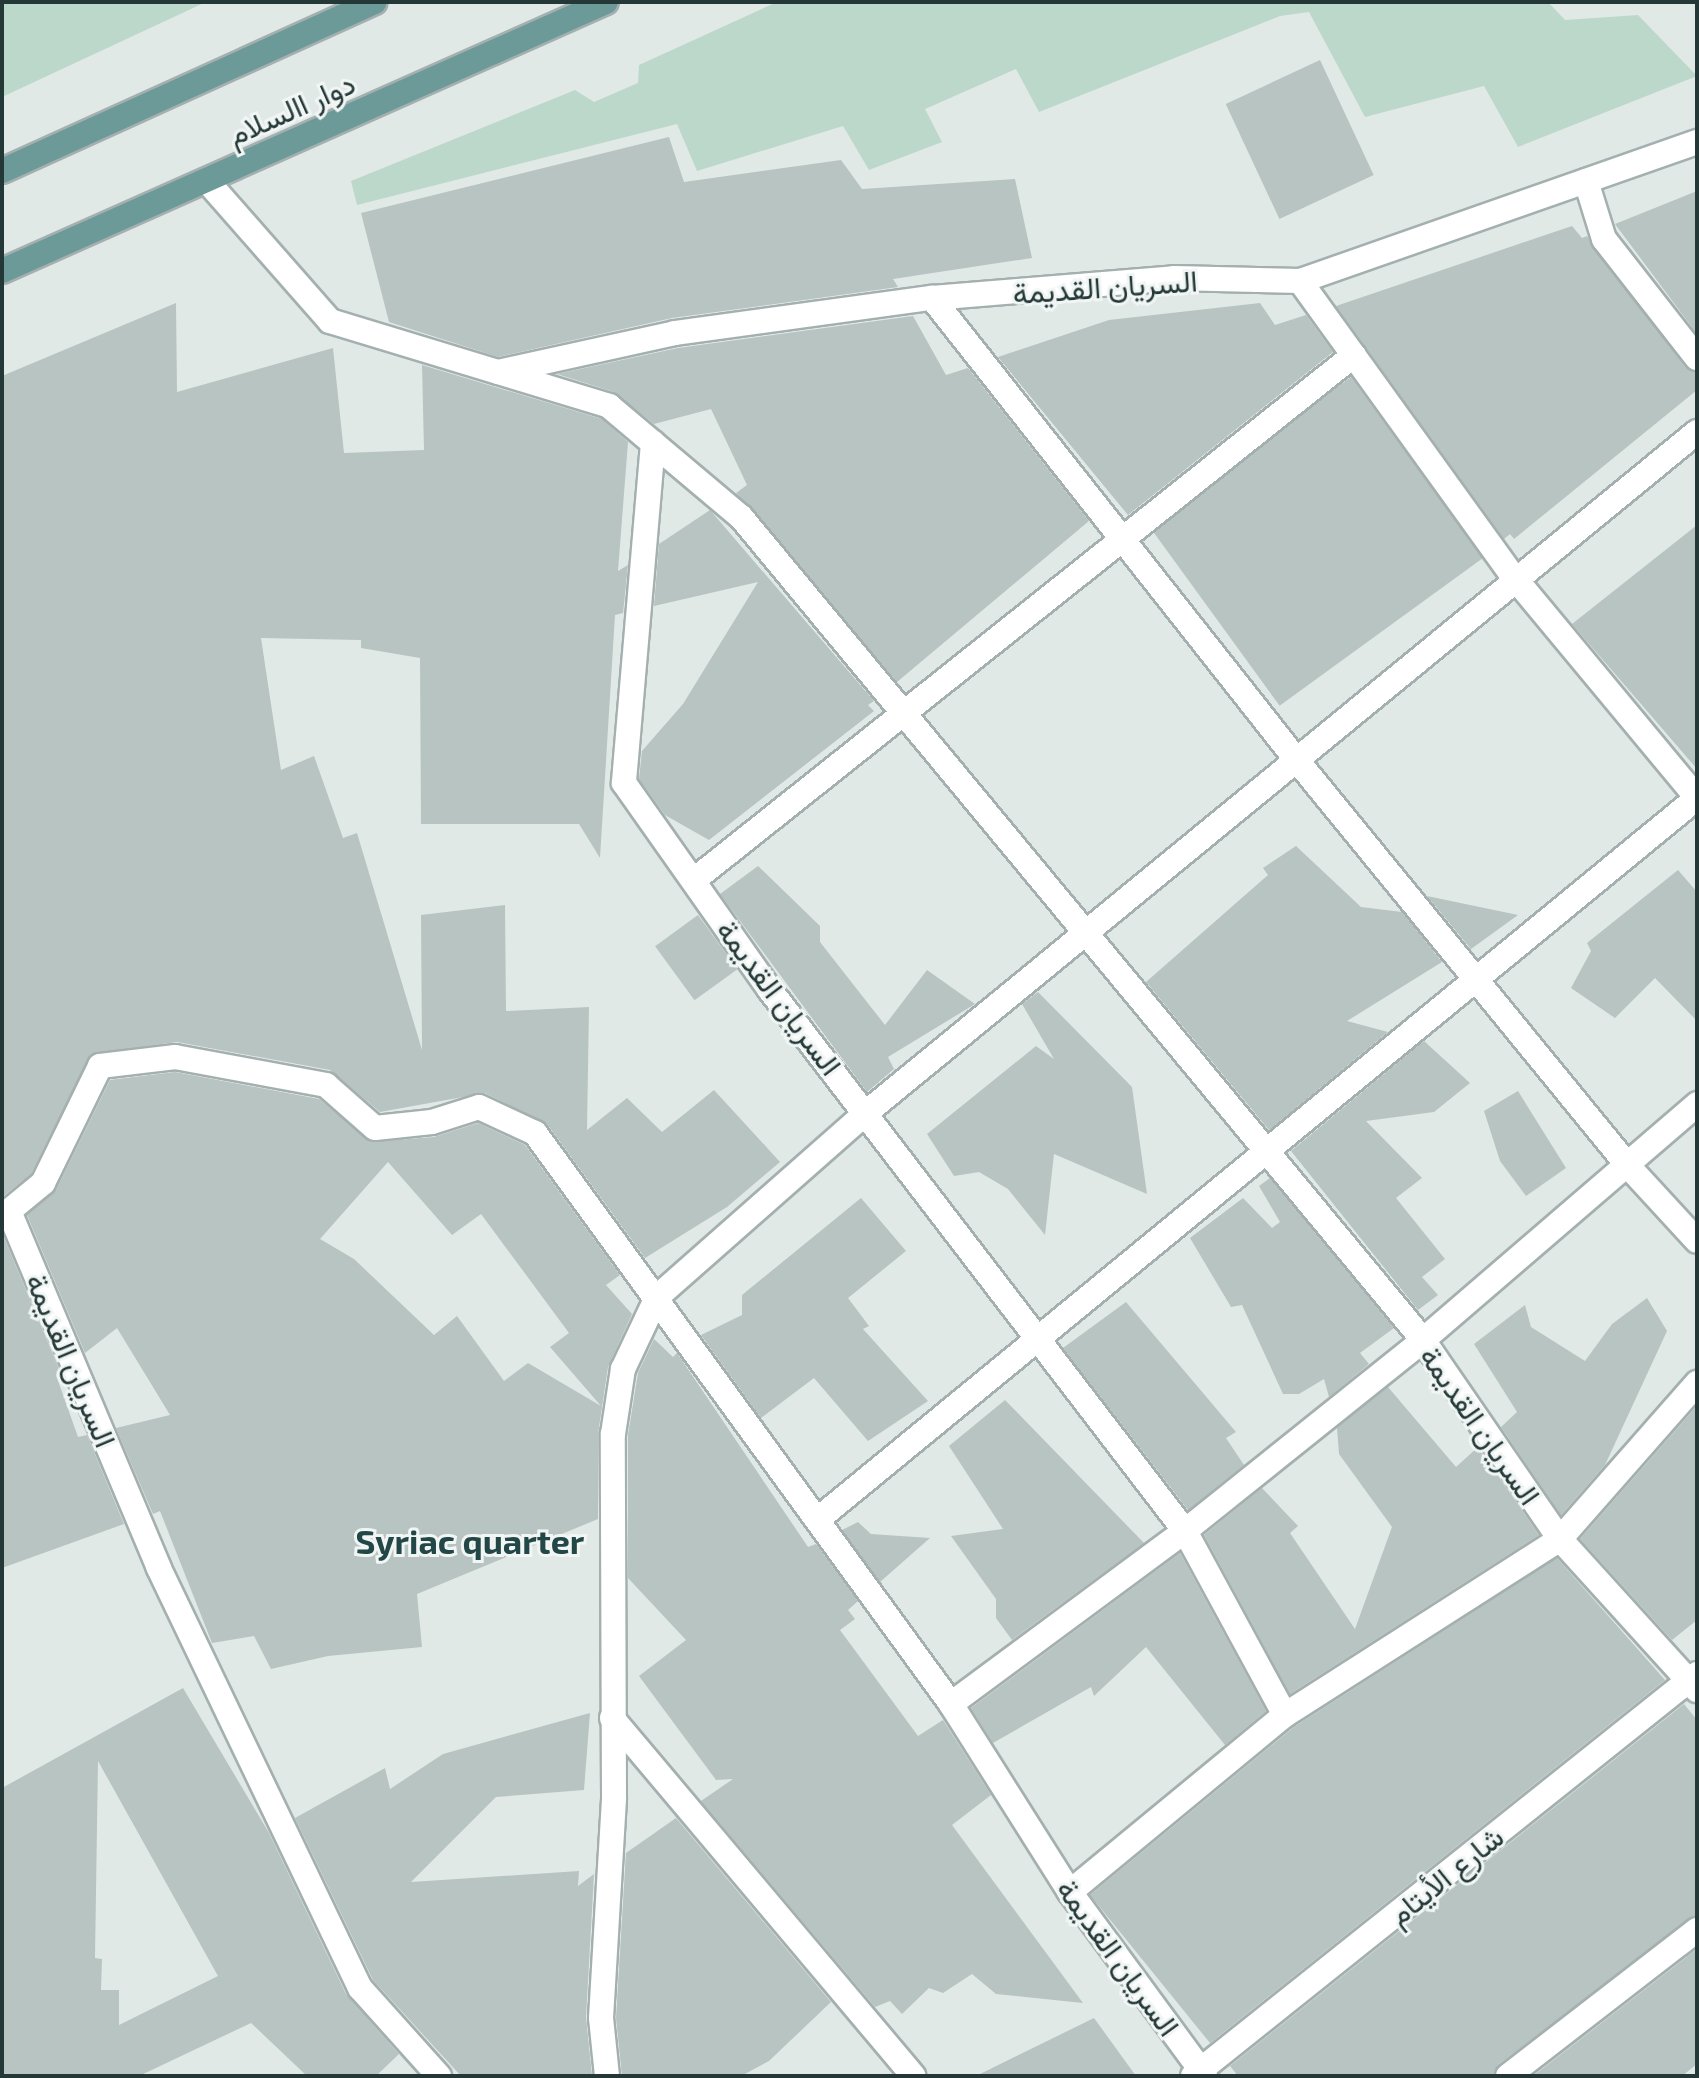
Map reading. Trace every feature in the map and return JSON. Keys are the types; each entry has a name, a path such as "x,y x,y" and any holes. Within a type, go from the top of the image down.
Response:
{"main road":[{"path":"2,171 374,2"},
{"name":"دوار االسلام","path":"2,271 606,2"}],"street":[{"name":"السريان القديمة","path":"496,372 675,333 932,298 1174,278 1300,281 1697,142"},
{"name":"السريان القديمة","path":"207,181 330,321 609,406 741,517 1423,1340 1560,1539 1694,1682"},
{"path":"1586,181 1604,239 1697,358"},
{"path":"817,1520 1269,1155 1697,798 1513,576 1300,281"},
{"path":"932,298 1295,758 1629,1167 1697,1241"},
{"path":"694,880 1125,543 1354,355"},
{"path":"607,2076 601,2018 614,1797 613,1434 623,1369 657,1297 867,1112 1086,937 1513,576 1697,432"},
{"name":"السريان القديمة","path":"653,443 624,783 867,1112 1185,1531 1285,1715"},
{"name":"السريان القديمة","path":"439,2076 360,1988 159,1568 9,1211 43,1183 100,1066 175,1057 326,1085 375,1128 432,1122 479,1107 535,1133 951,1704 1070,1892 1199,2074"},
{"path":"951,1704 1185,1531 1423,1340 1629,1167 1697,1104"},
{"path":"1070,1892 1285,1715 1560,1539 1697,1383"},
{"name":"شارع الأيتام","path":"1199,2074 1694,1682"},
{"path":"612,1718 913,2076"},
{"path":"1508,2076 1697,1930"}],"green space":[{"path":"2,2 206,2 2,97"},
{"path":"777,2 1548,2 1565,20 1638,15 1697,76 1518,147 1484,86 1365,117 1309,12 1280,16 1039,112 1016,69 925,109 942,142 869,170 843,126 697,171 677,124 357,205 351,181 575,90 594,102 638,83 639,65"}],"building":[{"path":"1320,60 1374,175 1279,219 1226,104"},
{"path":"669,137 684,182 841,160 862,189 1015,179 1032,258 893,279 898,287 672,318 498,357 389,322 361,213"},
{"path":"1697,191 1697,334 1615,224"},
{"path":"1572,226 1582,238 1587,236 1685,367 1697,373 1697,390 1514,539 1510,534 1504,539 1336,306"},
{"path":"176,303 177,392 333,348 344,453 424,450 422,365 602,419 628,442 618,571 628,565 623,613 615,615 600,858 579,824 421,824 420,658 361,648 361,640 261,638 281,770 314,756 343,838 357,833 422,1050 421,915 505,905 506,1011 589,1007 587,1130 627,1098 662,1132 714,1090 780,1162 727,1207 645,1258 547,1124 485,1093 380,1112 330,1070 177,1042 91,1054 31,1174 2,1197 2,376"},
{"path":"1260,303 1275,325 1306,315 1333,352 1128,515 998,357 1109,320"},
{"path":"913,316 946,375 968,368 1089,521 897,682 736,493 747,485 711,409 654,424 614,392 557,374 678,348"},
{"path":"1351,377 1483,558 1280,706 1148,525"},
{"path":"710,510 874,701 868,705 874,711 709,840 665,815 639,779 642,751 683,704 758,582 654,606 659,544"},
{"path":"1697,525 1697,769 1572,624"},
{"path":"1296,846 1361,907 1402,912 1442,962 1347,1021 1388,1032 1269,1130 1146,982 1268,875 1263,868"},
{"path":"758,866 820,926 820,942 885,1025 927,970 975,1004 888,1057 894,1069 867,1092 720,894"},
{"path":"1678,870 1697,892 1697,1021 1655,978 1615,1018 1571,988 1591,951 1587,943"},
{"path":"1427,896 1518,915 1471,949"},
{"path":"698,915 737,969 695,1000 655,946"},
{"path":"1038,992 1132,1087 1147,1194 1054,1154 1045,1235 1008,1189 979,1172 954,1176 927,1134 1036,1046 1054,1059 1022,1004"},
{"path":"1424,1041 1470,1083 1434,1112 1366,1121 1422,1178 1396,1198 1445,1259 1422,1277 1438,1295 1418,1310 1291,1151"},
{"path":"175,1072 319,1099 371,1142 434,1137 478,1123 525,1145 620,1275 606,1285 632,1314 608,1367 598,1434 598,1519 417,1594 422,1647 328,1656 271,1669 254,1636 212,1643 160,1511 153,1514 116,1428 170,1415 117,1328 85,1353 27,1215 56,1190 110,1080","holes":["388,1162 452,1235 481,1214 569,1333 550,1347 601,1406 528,1363 504,1381 457,1316 434,1335 354,1259 320,1239"]},
{"path":"1518,1091 1566,1168 1526,1196 1500,1161 1484,1111"},
{"path":"1270,1178 1394,1328 1360,1353 1369,1364 1329,1397 1324,1379 1299,1394 1283,1394 1242,1305 1231,1307 1190,1238 1243,1198 1272,1228 1280,1222 1259,1186"},
{"path":"861,1198 906,1251 848,1298 869,1326 863,1329 928,1401 868,1441 814,1378 761,1418 701,1335 742,1315 742,1295"},
{"path":"2,1233 60,1371 56,1375 78,1437 87,1435 124,1524 2,1568"},
{"path":"1647,1298 1667,1331 1605,1465 1561,1515 1501,1427 1517,1412 1474,1344 1525,1305 1531,1327 1585,1361 1612,1324"},
{"path":"1126,1302 1236,1432 1226,1438 1244,1465 1188,1510 1063,1348"},
{"path":"654,1339 673,1357 677,1353 808,1547 816,1544 858,1601 848,1610 855,1619 840,1630 918,1736 943,1720 991,1795 952,1825 1083,2003 996,1994 972,1974 943,1993 929,1988 902,2014 890,2001 875,2007 701,1801 733,1779 716,1780 639,1676 686,1640 628,1578 628,1435 638,1373"},
{"path":"1388,1387 1456,1467 1478,1447 1539,1535 1290,1694 1204,1535 1262,1488 1298,1526 1290,1533 1355,1629 1392,1527 1339,1454 1337,1428"},
{"path":"1005,1400 1144,1543 1012,1640 996,1618 996,1599 951,1536 1003,1529 949,1446"},
{"path":"1697,1406 1697,1620 1672,1640 1580,1539"},
{"path":"858,1522 871,1534 930,1538 880,1582 842,1530"},
{"path":"1180,1553 1266,1711 1225,1745 1146,1647 1094,1696 1091,1687 993,1743 971,1708"},
{"path":"1557,1558 1665,1680 1210,2043 1090,1895 1294,1727"},
{"path":"183,1688 269,1833 346,1994 399,2054 376,2076 307,2076 251,2023 139,2076 2,2076 2,1788","holes":["98,1761 218,1976 119,2025 119,1990 101,1990 102,1959 95,1958"]},
{"path":"1684,1704 1697,1720 1697,1915 1499,2064 1493,2076 1238,2076 1230,2066"},
{"path":"590,1713 584,1790 496,1797 411,1882 579,1871 578,1886 594,1874 586,2017 592,2076 461,2076 373,1980 295,1818 385,1768 390,1789 443,1754"},
{"path":"676,1818 831,2002 769,2061 741,2076 622,2076 616,2018 626,1853"},
{"path":"1697,1949 1697,2064 1682,2076 1533,2076"},
{"path":"1094,2018 1136,2076 976,2076"}],"district":[{"name":"Syriac quarter","path":"470,1541"}]}
